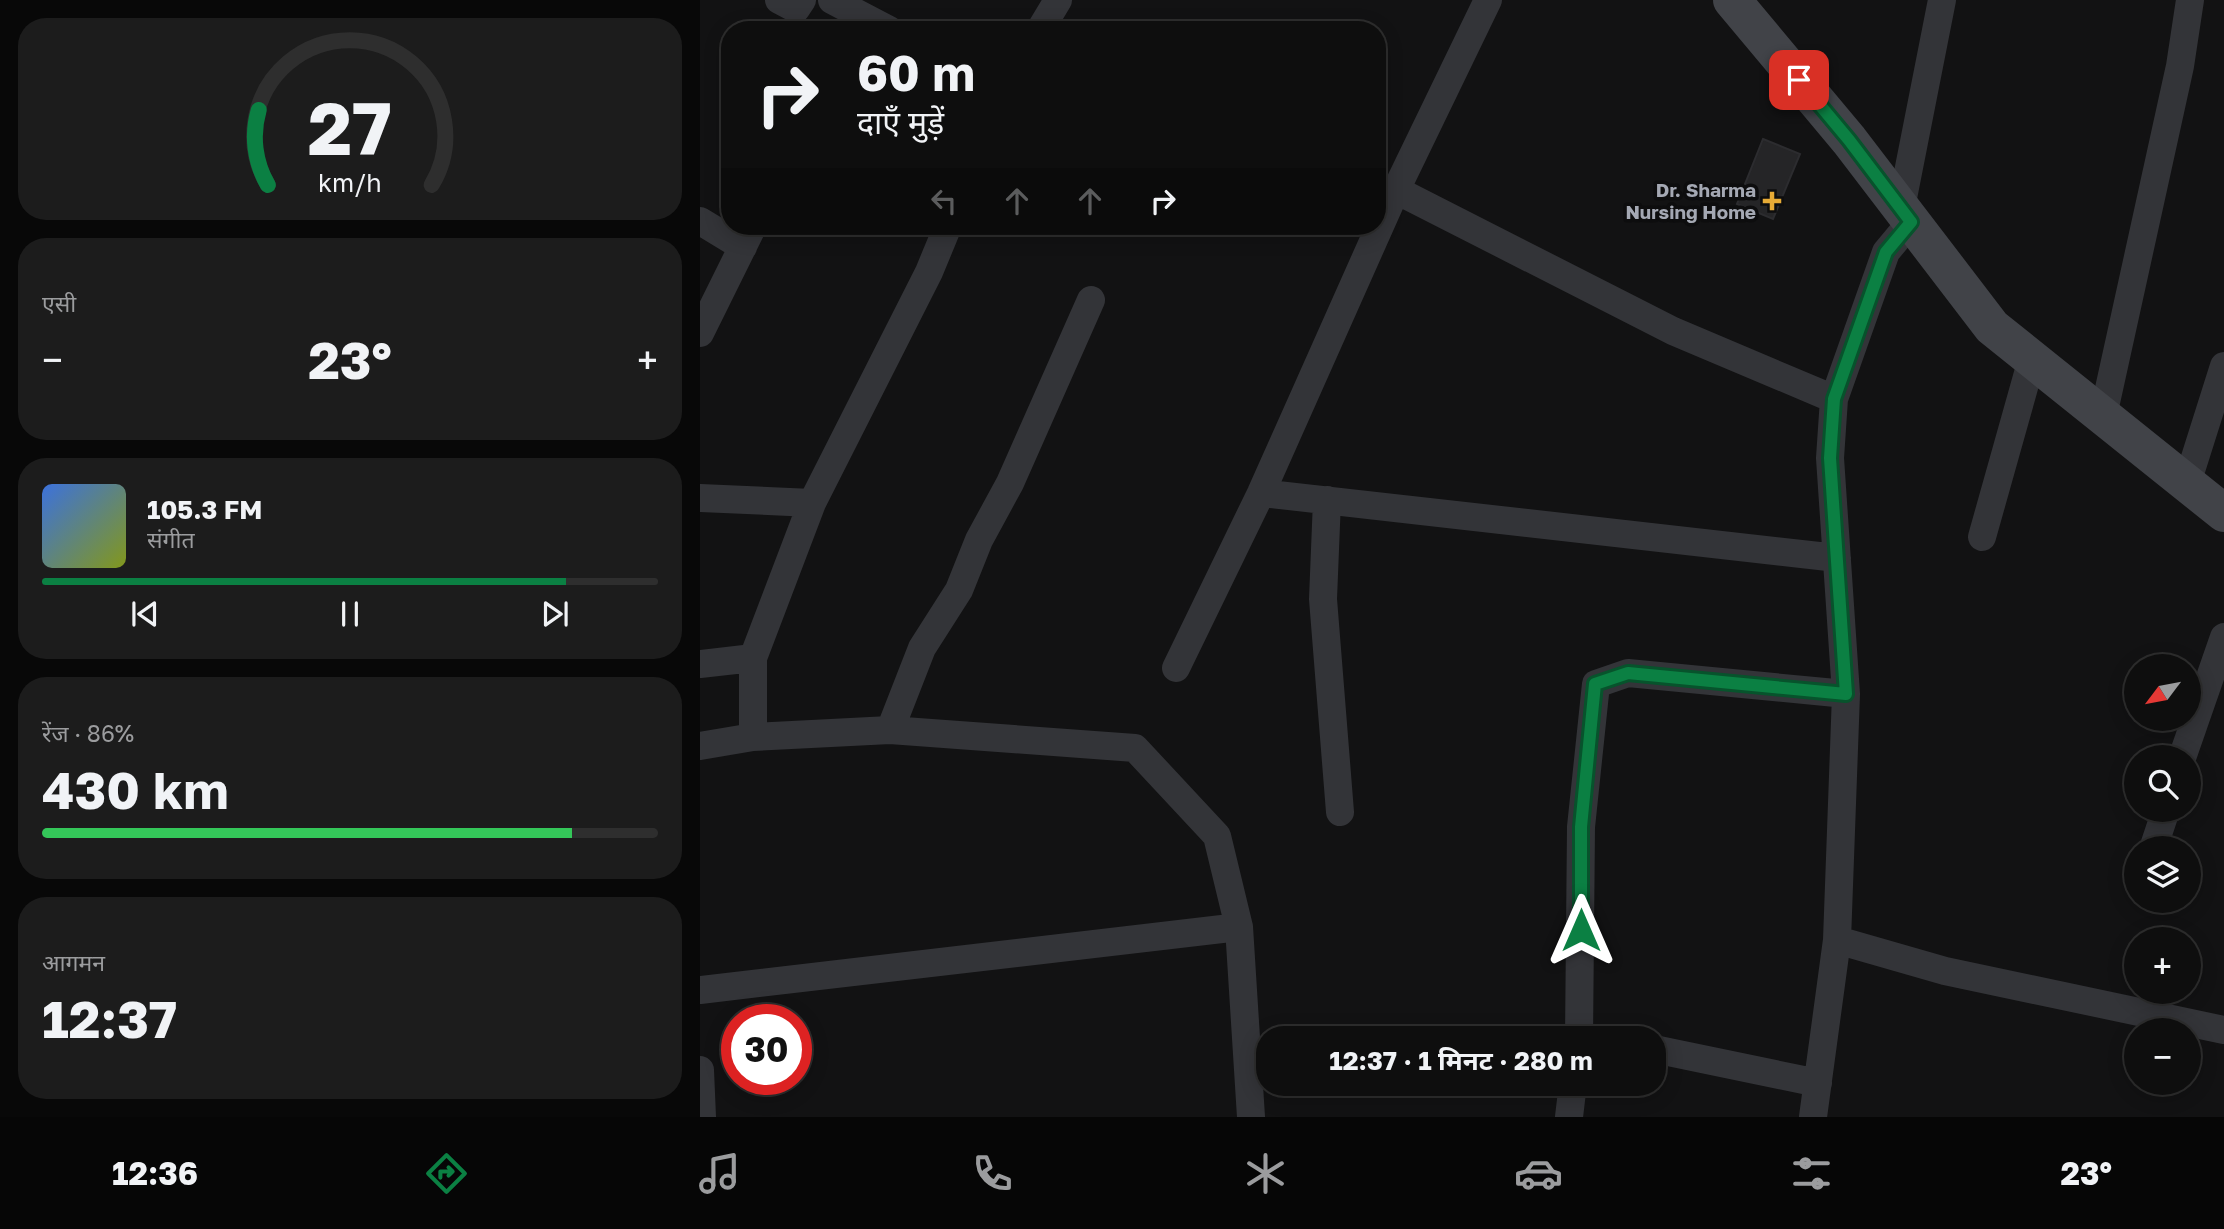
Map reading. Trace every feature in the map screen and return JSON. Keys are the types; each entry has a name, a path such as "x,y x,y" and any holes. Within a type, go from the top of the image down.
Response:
{"street":[{"path":"779,0 796,9 802,0"},
{"path":"832,0 872,21"},
{"path":"1045,21 1058,0"},
{"path":"1386,212 1489,0"},
{"path":"1732,0 1849,140 1992,327 2224,513"},
{"path":"1813,1117 1837,940 1846,694 1830,458 1834,399 1886,252 1906,215 1942,0"},
{"path":"2103,416 2177,80 2190,0"},
{"path":"1396,190 1673,331 1834,399"},
{"path":"700,221 721,228"},
{"path":"753,737 753,658 811,503 929,272 944,235"},
{"path":"1176,668 1261,493 1376,235"},
{"path":"700,333 748,237"},
{"path":"890,730 922,648 959,590 979,540 1010,483 1091,300"},
{"path":"1982,537 2032,359"},
{"path":"2187,483 2224,366"},
{"path":"1261,493 1837,558"},
{"path":"700,498 811,503"},
{"path":"1327,500 1323,599 1340,811"},
{"path":"2187,745 2224,637"},
{"path":"700,664 753,658"},
{"path":"1586,1026 1581,827 1595,684 1628,673 1846,694"},
{"path":"700,746 753,737 890,730 1135,748 1217,836 1239,927 1251,1117"},
{"path":"700,990 1239,927"},
{"path":"1837,940 1945,971 2224,1030"},
{"path":"1666,1051 1818,1083"},
{"path":"700,1070 702,1117"},
{"path":"1569,1117 1571,1096"}],"building":[{"path":"1763,139 1800,154 1773,219 1737,204"}],"place":[{"name":"Dr. Sharma Nursing Home","path":"1772,201"}],"route":[{"path":"1581,930 1581,827 1595,684 1628,673 1846,694 1830,458 1834,399 1886,252 1911,222 1849,140 1799,80"}]}
